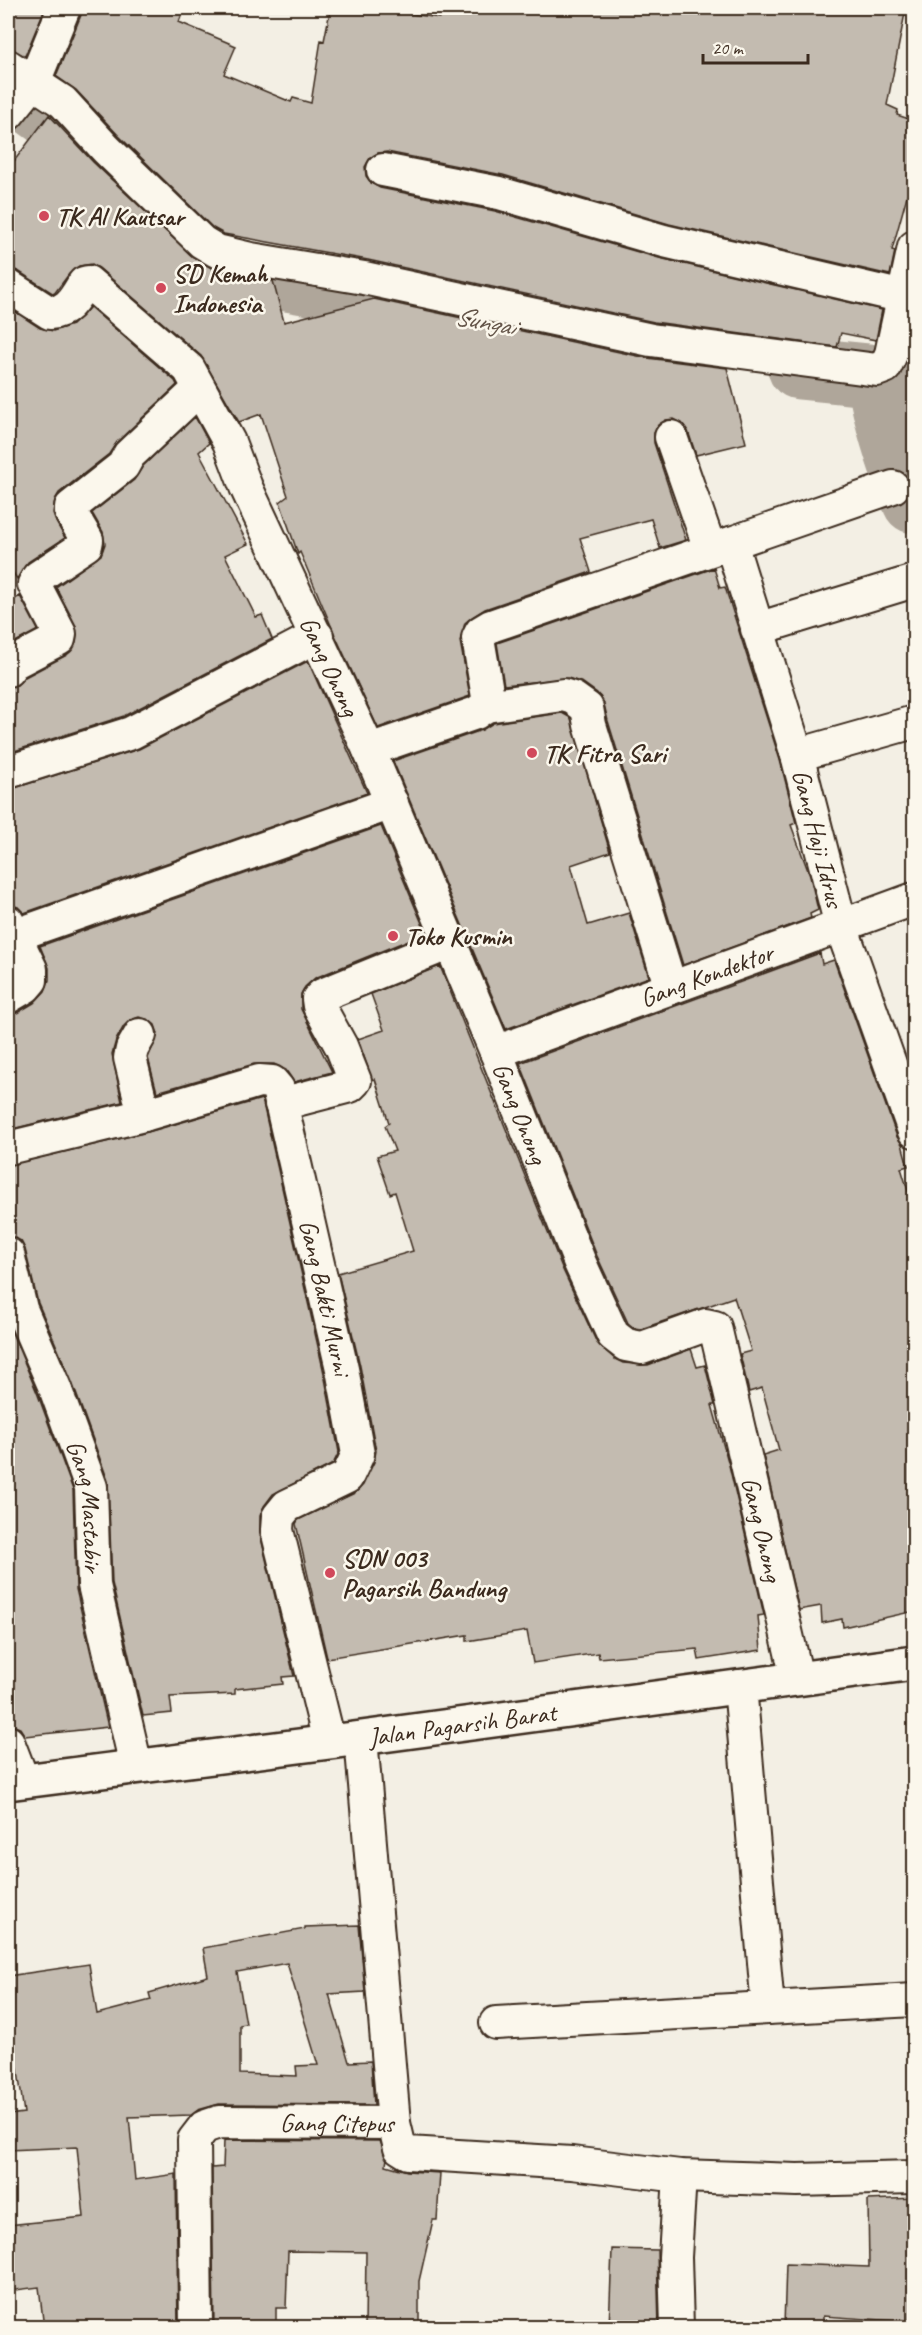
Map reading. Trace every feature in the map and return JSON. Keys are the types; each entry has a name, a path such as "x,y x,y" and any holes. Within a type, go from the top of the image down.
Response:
{"street":[{"path":"32,97 64,8"},
{"path":"8,66 32,97 106,149 202,242 217,251 364,278 651,339 877,370 885,367 891,354 915,247"},
{"path":"383,170 499,193 664,242 904,297"},
{"name":"Gang Onong","path":"8,286 50,313 67,309 84,283 92,284 189,369 229,442 369,750 496,1052 580,1263 613,1335 626,1345 642,1348 706,1325 714,1328 796,1678"},
{"path":"8,670 13,663 59,639 60,634 34,584 38,577 86,545 87,540 71,513 71,507 123,466 129,455 199,389"},
{"name":"Gang Haji Idrus","path":"671,437 757,629 797,755 841,926 915,1131"},
{"path":"501,704 488,696 478,638 481,632 491,626 893,488"},
{"path":"757,629 915,581"},
{"path":"8,772 131,733 317,636"},
{"path":"369,750 501,704 563,695 573,698 587,708 590,725 671,988"},
{"path":"797,755 915,722"},
{"path":"8,997 26,987 31,980 30,969 10,929 392,803"},
{"name":"Gang Kondektor","path":"496,1052 915,899"},
{"path":"282,1104 344,1088 355,1082 341,1046 319,1006 318,999 322,995 450,943"},
{"path":"140,1035 130,1058 144,1115"},
{"name":"Gang Bakti Murni","path":"8,1148 144,1115 259,1081 272,1082 278,1089 342,1369 358,1454 347,1477 287,1506 278,1517 277,1530 329,1741"},
{"name":"Gang Mastabir","path":"8,1254 21,1309 55,1388 91,1487 94,1585 136,1766"},
{"name":"Jalan Pagarsih Barat","path":"15,1782 915,1663"},
{"path":"740,1686 768,2008"},
{"name":"Gang Citepus","path":"196,2328 194,2140 204,2127 219,2122 394,2123 361,1738"},
{"path":"8,1742 15,1782"},
{"path":"496,2023 915,2000"},
{"path":"394,2123 397,2143 400,2148 408,2152 572,2163 680,2176 797,2180 915,2177"},
{"path":"677,2328 675,2257 680,2176"}],"building":[{"path":"8,8 45,8 25,56 8,48"},
{"path":"82,8 184,8 179,22 236,46 224,74 291,102 293,98 311,103 321,40 324,41 330,11 336,11 337,8 376,12 376,9 439,18 441,8 906,8 887,105 898,110 897,115 915,121 915,167 892,250 895,251 890,275 669,224 503,175 387,152 378,153 370,158 365,167 366,176 371,183 380,188 495,211 659,258 882,310 876,340 841,333 837,347 654,322 368,260 224,234 213,228 119,136 76,90 56,76"},
{"path":"49,115 93,162 193,257 213,269 273,281 284,322 374,299 647,358 727,368 746,443 696,455 688,431 682,423 674,419 666,420 658,425 654,433 654,443 686,540 660,548 651,519 580,538 591,572 485,609 465,623 460,641 470,696 378,728 300,552 298,554 280,502 288,496 261,414 239,422 201,356 99,268 92,264 79,266 69,274 54,294 18,271 8,268 8,169"},
{"path":"8,307 40,328 53,331 72,325 90,307 177,385 117,442 109,454 59,493 55,500 53,513 65,538 28,562 17,579 8,565"},
{"path":"195,417 209,443 199,452 248,544 225,555 256,617 262,615 272,639 124,716 8,753 8,688 16,686 25,677 67,655 76,643 76,626 56,587 101,555 105,544 103,532 92,513 134,480 143,466"},
{"path":"714,568 720,588 725,587 780,760 796,823 791,825 810,876 818,910 810,914 811,918 683,965 604,704 597,693 583,683 568,678 504,685 497,643"},
{"path":"20,596 38,630 8,646 8,603"},
{"path":"308,661 367,793 24,913 18,907 8,904 8,790 139,749"},
{"path":"562,713 571,718 610,852 571,865 588,925 629,913 649,977 506,1029 393,761 482,730 493,723"},
{"path":"381,826 426,933 315,978 305,987 301,994 301,1009 332,1072 294,1082 286,1070 274,1064 254,1064 157,1092 148,1058 158,1034 155,1025 139,1017 130,1020 124,1026 116,1040 112,1054 122,1102 8,1130 8,1015 17,1013 34,1003 45,991 49,980 49,968 40,946"},
{"path":"820,953 822,964 834,960 897,1137 902,1144 908,1166 901,1168 915,1213 915,1611 843,1627 842,1619 822,1623 821,1606 799,1610 763,1455 779,1450 762,1388 749,1392 740,1354 751,1351 734,1297 641,1329 634,1328 628,1323 597,1256 520,1063"},
{"path":"440,966 563,1270 597,1343 623,1363 648,1365 691,1349 697,1367 705,1365 715,1405 712,1405 729,1465 764,1615 758,1616 761,1650 699,1660 697,1649 599,1658 598,1653 533,1663 527,1631 467,1641 467,1635 327,1658 296,1524 298,1520 355,1493 363,1485 374,1462 376,1451 360,1366 338,1273 413,1251 395,1192 390,1194 377,1156 395,1151 385,1126 389,1123 375,1079 372,1080 358,1039 384,1030 371,994"},
{"path":"262,1099 324,1373 339,1452 333,1464 273,1494 260,1516 260,1534 294,1676 282,1677 283,1684 235,1689 235,1694 170,1697 172,1713 143,1716 112,1583 108,1481 72,1382 38,1303 25,1249 21,1241 8,1237 8,1165 148,1132"},
{"path":"8,1323 38,1395 73,1490 76,1589 108,1727 25,1736 20,1728 12,1725 8,1710"},
{"path":"359,1925 365,1992 329,1994 349,2062 371,2061 374,2105 219,2104 198,2110 191,2115 129,2117 135,2180 176,2174 178,2328 44,2328 39,2287 8,2291 8,2225 84,2217 77,2147 8,2150 8,2115 24,2113 8,2001 8,1976 89,1964 97,2014 151,2000 149,1993 208,1976 203,1948 305,1929 305,1927","holes":["287,1963 318,2065 296,2066 297,2076 240,2074 240,2025 246,2024 237,1972"]},
{"path":"224,2140 380,2141 387,2158 386,2165 407,2171 440,2173 437,2220 433,2220 419,2281 419,2328 365,2328 366,2252 288,2251 286,2308 276,2308 276,2328 214,2328 212,2168 223,2167"},
{"path":"915,2198 915,2313 912,2322 823,2316 823,2327 784,2326 786,2264 869,2267 868,2200"},
{"path":"612,2249 657,2250 659,2328 609,2328"}],"waterway":[{"name":"Sungai","path":"8,86 48,115 193,257 207,266 367,294 571,340 688,358"},
{"name":"Sungai","path":"799,368 869,375 878,380 893,442 914,502"}],"place":[{"name":"TK Al Kautsar","path":"44,216"},
{"name":"SD Kemah Indonesia","path":"161,288"},
{"name":"TK Fitra Sari","path":"532,753"},
{"name":"Toko Kusmin","path":"393,936"},
{"name":"SDN 003 Pagarsih Bandung","path":"330,1573"}]}
